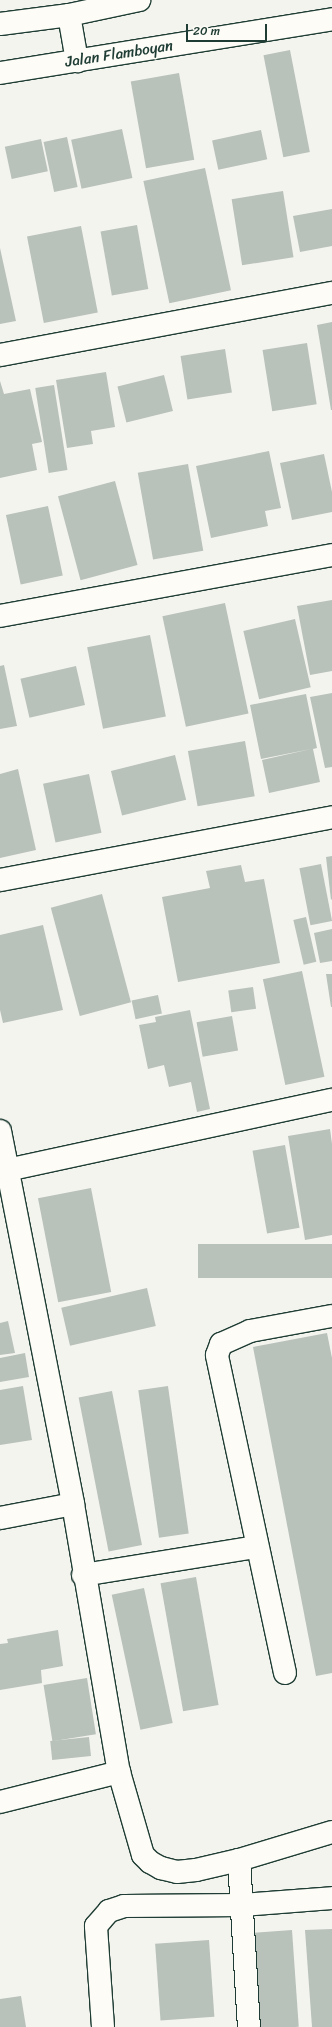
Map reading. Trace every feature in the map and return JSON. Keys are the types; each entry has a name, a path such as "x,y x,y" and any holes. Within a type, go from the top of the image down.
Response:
{"street":[{"path":"0,24 69,14 139,0"},
{"path":"69,14 77,61"},
{"name":"Jalan Flamboyan","path":"0,73 332,19"},
{"path":"0,356 332,293"},
{"path":"0,616 332,555"},
{"path":"0,880 332,817"},
{"path":"6,1170 332,1100"},
{"path":"0,1131 6,1170 73,1504 119,1772 143,1855 150,1862 177,1872 239,1860 332,1832"},
{"path":"285,1673 256,1547 217,1355 221,1344 250,1331 332,1316"},
{"path":"0,1518 73,1504"},
{"path":"84,1575 256,1547"},
{"path":"0,1802 119,1772"},
{"path":"239,1860 249,2027"},
{"path":"103,2027 96,1926 110,1911 124,1906 242,1905 332,1898"}],"building":[{"path":"290,50 310,152 283,157 263,55"},
{"path":"179,73 194,160 146,168 131,82"},
{"path":"122,129 132,178 82,189 71,140"},
{"path":"261,130 267,159 218,170 212,140"},
{"path":"67,137 78,187 54,192 44,142"},
{"path":"41,139 48,171 12,179 5,147"},
{"path":"205,168 231,290 169,303 143,181"},
{"path":"283,191 293,257 242,265 232,199"},
{"path":"332,209 332,246 300,252 293,216"},
{"path":"137,225 148,289 112,295 101,231"},
{"path":"81,226 98,312 44,323 27,236"},
{"path":"0,248 16,321 0,324"},
{"path":"332,322 332,410 331,410 317,325"},
{"path":"307,343 317,404 272,411 263,350"},
{"path":"225,349 232,392 187,399 181,356"},
{"path":"106,372 115,427 91,431 93,444 67,448 56,380"},
{"path":"164,375 173,411 126,423 117,387"},
{"path":"0,381 4,394 30,389 42,442 32,444 37,470 0,478"},
{"path":"54,385 67,470 49,473 35,388"},
{"path":"269,451 281,508 265,511 268,526 211,538 196,466"},
{"path":"324,454 332,492 332,512 292,520 280,463"},
{"path":"188,464 203,551 153,560 138,473"},
{"path":"115,481 138,565 81,580 58,496"},
{"path":"48,506 63,575 21,584 6,515"},
{"path":"332,600 332,671 310,675 297,606"},
{"path":"225,603 248,714 186,727 162,616"},
{"path":"295,619 311,687 259,699 243,631"},
{"path":"150,635 166,716 103,729 87,647"},
{"path":"4,665 17,726 0,729 0,666"},
{"path":"76,666 85,705 29,718 20,679"},
{"path":"332,693 332,767 325,768 310,697"},
{"path":"306,694 317,748 313,749 320,782 269,793 262,760 311,749 261,759 250,705"},
{"path":"245,741 255,796 198,806 188,751"},
{"path":"175,755 186,800 122,816 111,771"},
{"path":"18,769 36,850 0,858 0,774"},
{"path":"89,774 101,833 56,842 43,784"},
{"path":"332,856 332,899 331,900 326,857"},
{"path":"321,864 332,921 310,925 299,868"},
{"path":"241,865 245,882 264,879 280,963 178,982 162,897 210,888 206,871"},
{"path":"102,894 131,1002 80,1016 51,908"},
{"path":"306,917 316,962 304,965 293,920"},
{"path":"43,925 63,1010 3,1023 0,1010 0,935"},
{"path":"332,929 332,961 320,963 314,933"},
{"path":"302,971 324,1077 285,1085 263,979"},
{"path":"326,974 332,974 332,1007 331,1007"},
{"path":"253,987 256,1009 231,1012 228,990"},
{"path":"158,995 162,1014 136,1019 132,1001"},
{"path":"190,1010 210,1109 197,1112 191,1082 169,1087 164,1065 148,1069 139,1025 156,1022 155,1017"},
{"path":"232,1016 238,1050 203,1057 197,1022"},
{"path":"330,1129 332,1144 332,1235 305,1240 288,1136"},
{"path":"285,1145 300,1228 267,1233 253,1151"},
{"path":"91,1188 111,1292 58,1302 38,1198"},
{"path":"198,1244 332,1244 332,1278 198,1278"},
{"path":"147,1288 156,1326 70,1346 61,1308"},
{"path":"8,1321 15,1353 0,1355 0,1323"},
{"path":"327,1333 332,1358 332,1673 316,1676 253,1347"},
{"path":"25,1353 29,1377 0,1382 0,1358"},
{"path":"23,1386 32,1440 0,1445 0,1390"},
{"path":"168,1386 189,1534 159,1538 138,1390"},
{"path":"112,1391 142,1545 109,1552 79,1397"},
{"path":"196,1577 219,1705 183,1711 161,1583"},
{"path":"144,1588 173,1723 140,1730 112,1595"},
{"path":"58,1630 63,1666 41,1670 42,1683 0,1690 0,1644 8,1643 7,1639"},
{"path":"87,1678 96,1734 52,1741 44,1685"},
{"path":"89,1737 91,1756 52,1760 50,1741"},
{"path":"332,1929 332,2027 312,2027 305,1930"},
{"path":"292,1930 299,2027 254,2027 247,1933"},
{"path":"209,1940 214,2017 161,2021 155,1944"},
{"path":"21,1996 26,2027 0,2027 0,1999"}]}
